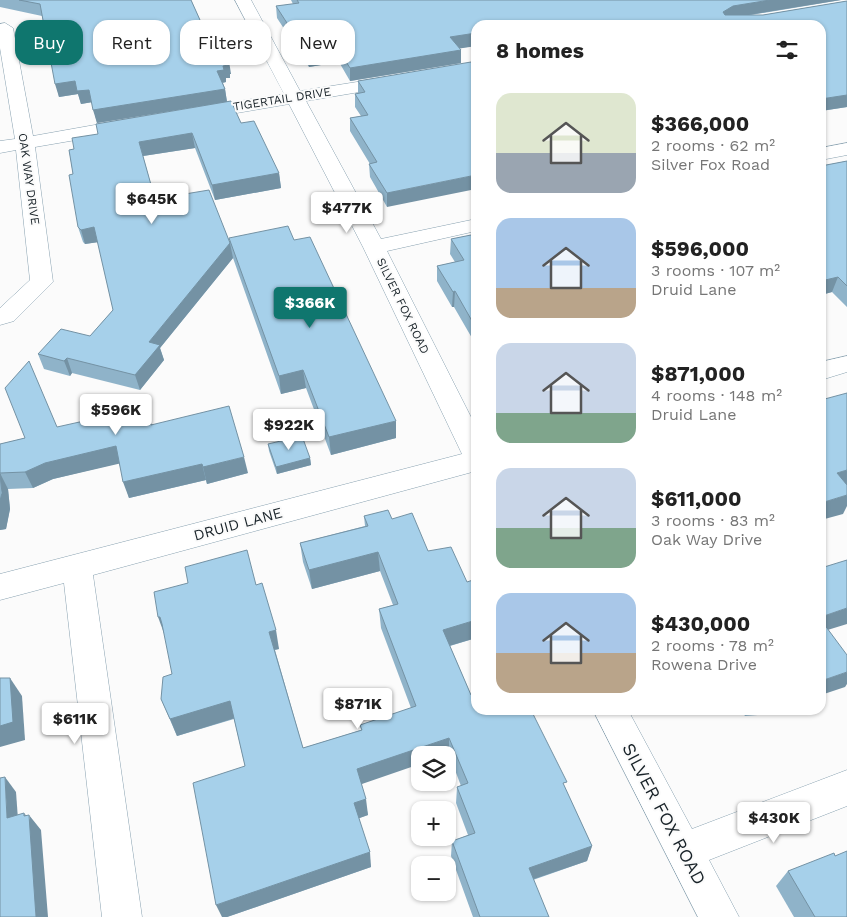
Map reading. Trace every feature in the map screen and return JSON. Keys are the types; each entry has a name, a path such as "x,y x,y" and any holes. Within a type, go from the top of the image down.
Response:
{"street":[{"name":"SILVER FOX ROAD","path":"243,0 374,246 471,444"},
{"name":"OAK WAY DRIVE","path":"3,29 25,143 42,282 3,316"},
{"name":"TIGERTAIL DRIVE","path":"179,117 409,78"},
{"path":"0,147 150,122"},
{"path":"826,153 847,149"},
{"path":"374,246 471,226"},
{"path":"826,370 847,364"},
{"name":"DRUID LANE","path":"0,587 471,462"},
{"path":"77,567 122,917"},
{"name":"SILVER FOX ROAD","path":"613,715 719,917"},
{"path":"683,851 847,788"}],"building":[{"path":"19,0 191,0 200,20 180,20 180,65 228,65 223,66 224,70 217,71 225,89 93,110 89,90 77,91 75,81 55,84 51,65 83,65 83,20 43,20 40,4"},
{"path":"297,0 770,0 733,6 723,12 725,15 763,15 847,1 847,95 826,98 826,20 471,20 471,34 450,37 461,50 350,68 348,65 355,65 355,20 285,20 276,6 299,3"},
{"path":"471,62 471,176 387,193 369,164 377,162 350,118 368,115 355,94 365,92 358,81"},
{"path":"231,101 241,123 254,121 279,173 212,185 192,133 139,142 155,199 209,190 230,243 149,342 160,345 135,375 67,358 64,361 38,354 61,329 90,336 113,310 94,227 81,230 78,227 69,175 73,174 69,150 74,149 72,138 98,134 96,124"},
{"path":"847,161 847,286 838,277 826,280 826,165"},
{"path":"288,226 294,240 310,237 396,421 329,437 303,370 279,376 229,238"},
{"path":"471,235 471,319 455,291 453,292 437,266 464,260 451,239"},
{"path":"29,361 57,427 147,407 151,425 229,406 244,457 203,467 202,464 123,482 116,446 45,463 25,472 0,473 0,444 25,438 5,388"},
{"path":"847,393 847,470 837,473 847,485 847,495 826,501 826,399"},
{"path":"302,436 310,458 276,467 268,444"},
{"path":"0,474 2,493 0,501"},
{"path":"388,510 392,519 412,513 428,551 451,547 467,582 471,581 471,622 443,630 471,695 471,715 534,715 567,782 563,783 592,846 529,868 549,917 480,917 454,846 456,846 456,840 475,833 457,787 468,783 456,755 456,746 452,746 449,738 425,746 411,746 411,751 357,769 366,799 354,803 370,852 216,905 193,783 245,766 230,701 170,719 161,699 163,677 172,674 154,592 188,583 185,567 247,550 256,585 262,583 276,630 269,632 303,748 362,730 360,725 416,706 379,609 398,604 378,552 309,570 300,543 368,526 364,516"},
{"path":"847,560 847,608 826,615 826,566"},
{"path":"826,627 847,655 847,672 826,679"},
{"path":"0,678 10,678 13,722 0,726"},
{"path":"5,777 7,818 24,813 24,816 29,815 36,917 0,917 0,778"},
{"path":"847,851 847,917 815,917 788,871 834,853 835,856"}]}
